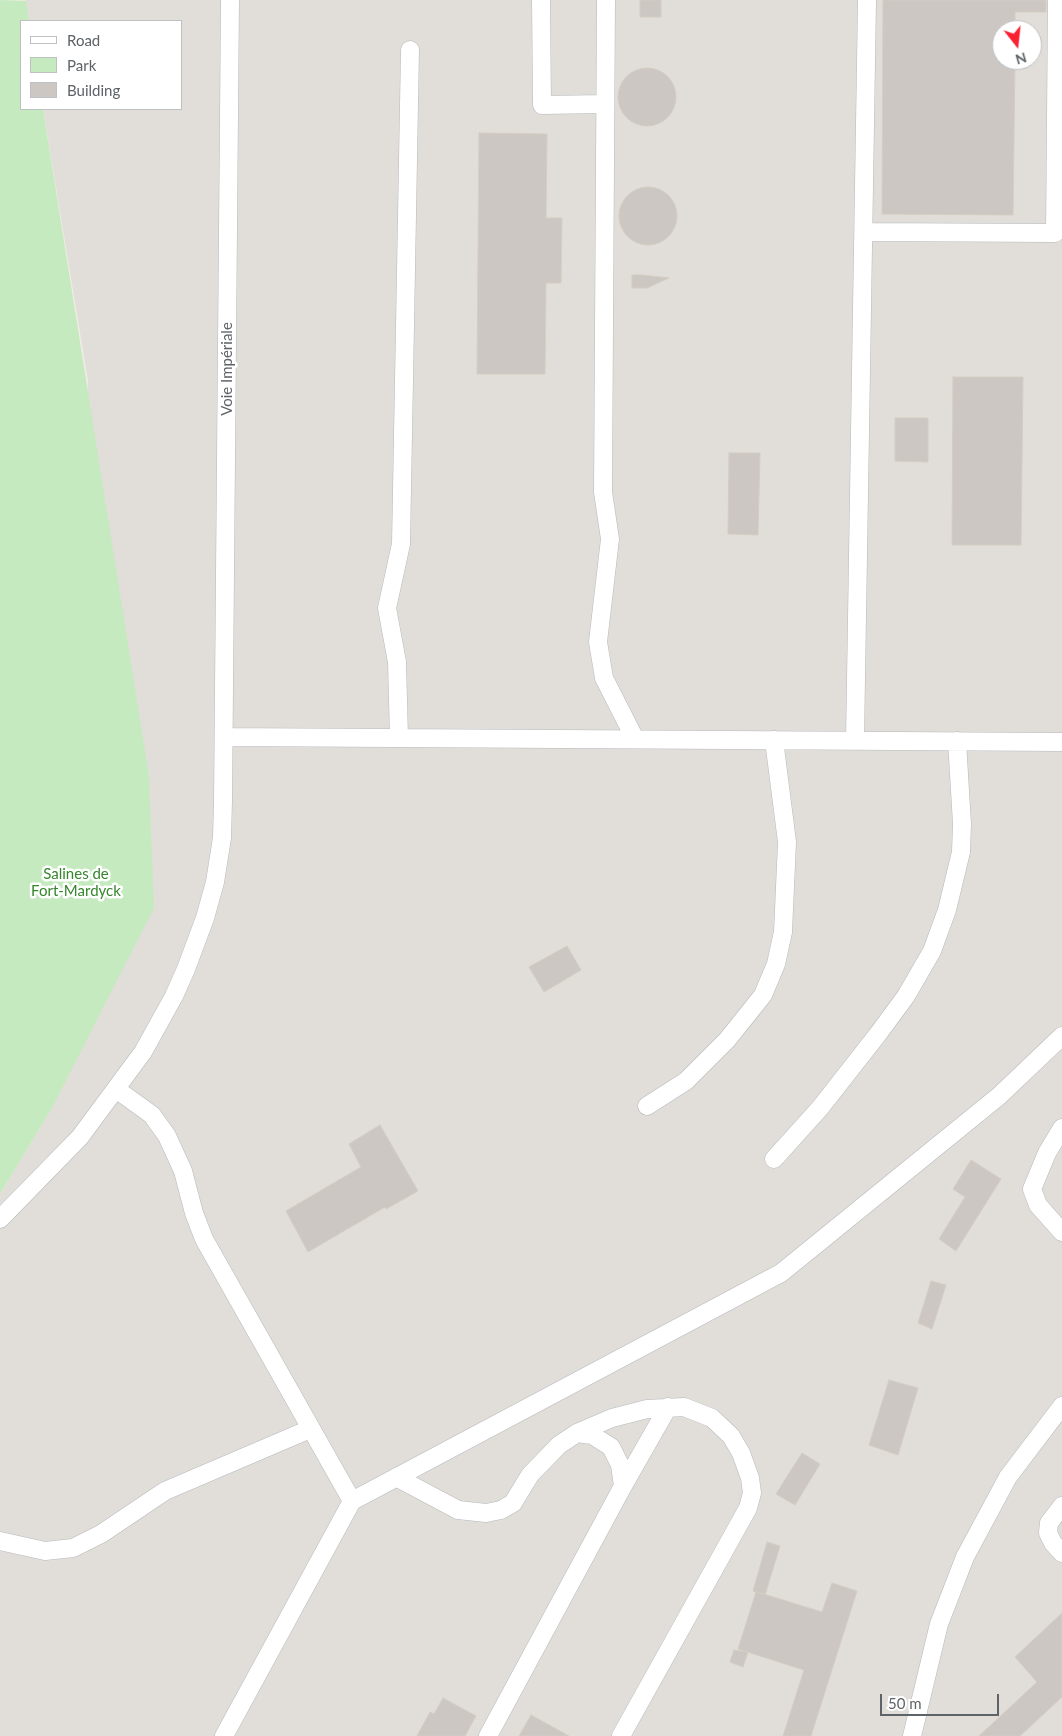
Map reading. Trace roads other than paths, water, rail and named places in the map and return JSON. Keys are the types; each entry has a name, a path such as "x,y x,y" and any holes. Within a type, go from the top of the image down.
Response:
{"street":[{"name":"Voie Impériale","path":"0,1219 70,1148 143,1052 174,996 205,918 215,882 222,838 224,737 230,0"},
{"path":"541,0 542,105 605,104"},
{"path":"606,0 603,492 610,540 598,642 604,678 634,739"},
{"path":"855,740 867,0"},
{"path":"864,232 1055,233 1057,0"},
{"path":"399,738 398,669 387,608 401,544 410,50"},
{"path":"224,737 1062,742"},
{"path":"647,1106 686,1081 727,1040 763,995 774,972 783,932 786,842 774,740"},
{"path":"774,1159 816,1113 878,1034 906,996 932,951 950,901 961,847 957,741"},
{"path":"224,1736 352,1501 762,1285 786,1270 999,1096 1062,1036"},
{"path":"116,1089 147,1110 167,1136 183,1171 194,1213 204,1239 310,1430 352,1501"},
{"path":"1062,1128 1035,1177 1032,1189 1038,1205 1062,1232"},
{"path":"912,1736 939,1624 965,1558 1008,1477 1038,1434 1062,1406"},
{"path":"396,1478 458,1510 478,1513 494,1512 513,1503 530,1475 544,1459 576,1433 623,1414 668,1407 694,1410 712,1418 724,1428 737,1445 745,1461 752,1493 748,1508 621,1736"},
{"path":"488,1736 623,1486 668,1407"},
{"path":"0,1541 45,1551 73,1548 101,1534 169,1489 310,1430"},
{"path":"576,1433 592,1435 611,1447 620,1465 623,1486"},
{"path":"1062,1506 1049,1523 1048,1533 1053,1543 1062,1553"}],"park label":[{"name":"Salines de Fort-Mardyck","path":"76,882"}]}
